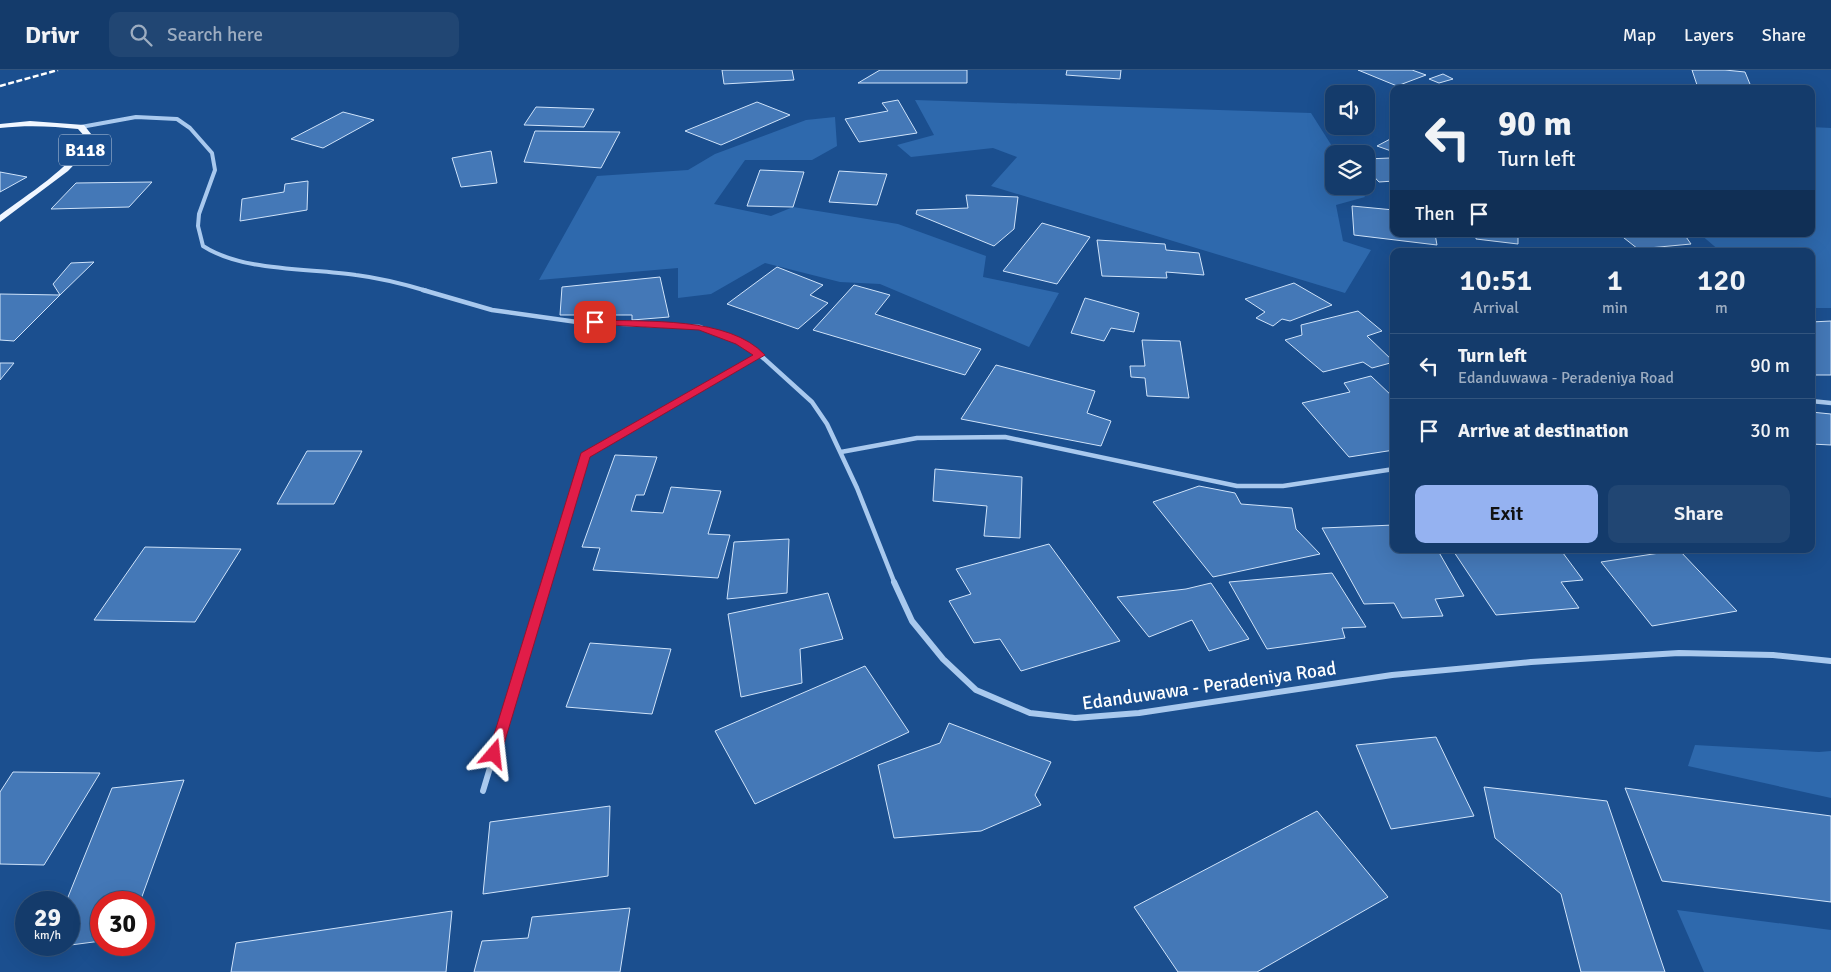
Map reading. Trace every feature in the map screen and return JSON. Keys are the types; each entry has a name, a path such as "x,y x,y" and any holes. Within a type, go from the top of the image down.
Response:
{"main road":[{"name":"B118","path":"0,126 31,123 59,124 80,127 91,139 89,146 0,219"}],"street":[{"name":"Edanduwawa - Peradeniya Road","path":"80,127 136,117 177,119 190,128 212,153 215,170 199,214 198,226 203,246 217,255 247,263 358,275 407,284 492,310 535,318 577,322 700,327 720,333 739,342 760,355 812,402 827,424 841,452 912,621 943,659 976,690 1030,713 1075,718 1139,713 1392,675 1531,662 1680,653 1774,655 1831,661"},
{"path":"483,791 585,455 760,355"},
{"path":"1815,401 1831,403"},
{"path":"841,452 917,438 1004,437 1237,486 1283,486 1390,470"}],"shaded area":[{"path":"915,100 1311,113 1331,145 1325,145 1325,195 1364,195 1365,197 1336,205 1343,241 1371,250 1345,293 991,186 1017,157 993,148 911,157 897,145 934,135"},
{"path":"835,117 837,146 812,160 745,160 714,204 771,216 793,207 898,224 986,256 983,277 1059,293 1029,347 880,284 840,282 765,263 711,294 678,298 678,268 539,280 597,176 688,170 715,154 806,120"},
{"path":"1815,127 1831,128 1831,308 1815,308 1815,248 1716,248 1704,237 1815,237"},
{"path":"1695,745 1819,752 1831,751 1831,798 1688,766"},
{"path":"1677,910 1831,930 1831,972 1704,972"}],"building":[{"path":"722,70 792,70 794,80 724,84"},
{"path":"880,70 967,70 967,83 858,83"},
{"path":"1067,70 1121,70 1120,79 1066,75"},
{"path":"1358,70 1412,70 1426,75 1400,85 1395,85"},
{"path":"1692,70 1745,72 1750,85 1697,85"},
{"path":"1443,74 1453,79 1439,83 1429,79"},
{"path":"898,100 917,133 859,142 845,119 888,111 882,103"},
{"path":"757,102 790,115 721,145 685,131"},
{"path":"536,107 594,109 584,127 524,125"},
{"path":"343,112 374,120 323,148 291,139"},
{"path":"535,131 620,132 601,168 524,162"},
{"path":"1390,139 1390,151 1377,146"},
{"path":"491,151 497,183 461,187 452,158"},
{"path":"1390,158 1390,181 1379,182 1375,178 1375,159"},
{"path":"760,170 804,172 793,207 747,206"},
{"path":"839,171 887,174 877,205 829,202"},
{"path":"0,172 27,177 0,192"},
{"path":"308,181 307,210 240,221 242,199 284,192 285,184"},
{"path":"152,182 129,207 51,209 76,183"},
{"path":"966,195 1018,197 1014,229 994,246 916,214 917,210 968,208"},
{"path":"1352,206 1390,210 1390,237 1436,237 1437,245 1354,235"},
{"path":"1042,223 1090,237 1057,284 1003,271"},
{"path":"1476,237 1518,237 1518,244 1476,239"},
{"path":"1623,237 1686,237 1691,244 1649,248 1637,248"},
{"path":"1097,240 1165,244 1166,250 1199,253 1204,275 1166,272 1167,278 1102,276"},
{"path":"94,262 60,295 53,284 71,263"},
{"path":"777,267 823,285 810,295 828,303 798,329 727,304"},
{"path":"660,277 669,317 632,320 632,315 560,315 562,287"},
{"path":"1294,283 1332,305 1290,321 1282,319 1273,326 1256,318 1265,312 1245,299"},
{"path":"854,285 890,295 875,314 981,349 965,375 813,330"},
{"path":"0,294 60,295 14,341 0,340"},
{"path":"1085,298 1139,313 1134,332 1111,328 1104,341 1071,333"},
{"path":"1358,311 1382,331 1367,336 1390,358 1390,363 1372,368 1363,362 1323,372 1285,340 1302,335 1301,325"},
{"path":"1831,321 1831,375 1815,375 1815,322"},
{"path":"1142,340 1180,341 1189,398 1147,396 1145,378 1131,377 1130,366 1145,366"},
{"path":"0,363 14,363 0,380"},
{"path":"996,365 1095,391 1087,413 1111,421 1101,446 961,419"},
{"path":"1371,376 1390,394 1390,451 1349,457 1302,403 1350,392 1344,383"},
{"path":"1815,412 1831,414 1831,445 1815,444"},
{"path":"307,451 362,451 334,504 277,504"},
{"path":"615,455 657,457 644,495 636,495 631,511 663,513 671,487 721,491 708,534 730,535 718,578 593,570 600,548 582,547"},
{"path":"935,469 1022,477 1020,538 984,536 987,506 933,501"},
{"path":"1199,486 1235,493 1241,504 1292,508 1296,529 1320,554 1213,577 1153,502"},
{"path":"1390,525 1390,553 1439,553 1464,596 1435,599 1443,616 1402,618 1394,603 1364,604 1322,528"},
{"path":"789,539 787,593 727,599 734,542"},
{"path":"1049,544 1120,641 1021,671 1000,639 974,643 949,601 971,594 956,569"},
{"path":"145,547 241,549 195,622 94,620"},
{"path":"1455,553 1563,553 1583,580 1561,582 1579,608 1496,615"},
{"path":"1660,553 1682,553 1737,611 1652,626 1601,562"},
{"path":"1332,573 1366,627 1342,628 1345,638 1267,649 1229,582"},
{"path":"1211,583 1249,639 1209,651 1192,620 1149,637 1117,597 1186,589"},
{"path":"828,593 843,639 800,649 802,683 741,697 728,614"},
{"path":"590,643 671,649 652,714 566,707"},
{"path":"865,666 909,732 755,804 715,731"},
{"path":"949,723 1051,762 1035,795 1041,805 981,831 894,838 878,765 940,743"},
{"path":"1436,737 1474,816 1391,829 1356,745"},
{"path":"13,772 100,773 44,865 0,864 0,792"},
{"path":"184,780 144,891 90,891 90,942 80,944 80,891 70,891 112,788"},
{"path":"1484,787 1607,801 1665,972 1581,972 1561,894 1495,838"},
{"path":"1625,788 1831,816 1831,902 1662,881"},
{"path":"610,806 608,876 483,894 490,822"},
{"path":"1317,811 1388,897 1257,972 1178,972 1134,907"},
{"path":"630,908 620,972 474,972 482,941 528,938 532,917"},
{"path":"452,911 446,972 231,972 236,943"}],"railway":[{"path":"0,86 58,70"}],"route":[{"path":"494,754 585,455 760,355 720,333 700,327 595,322"}]}
